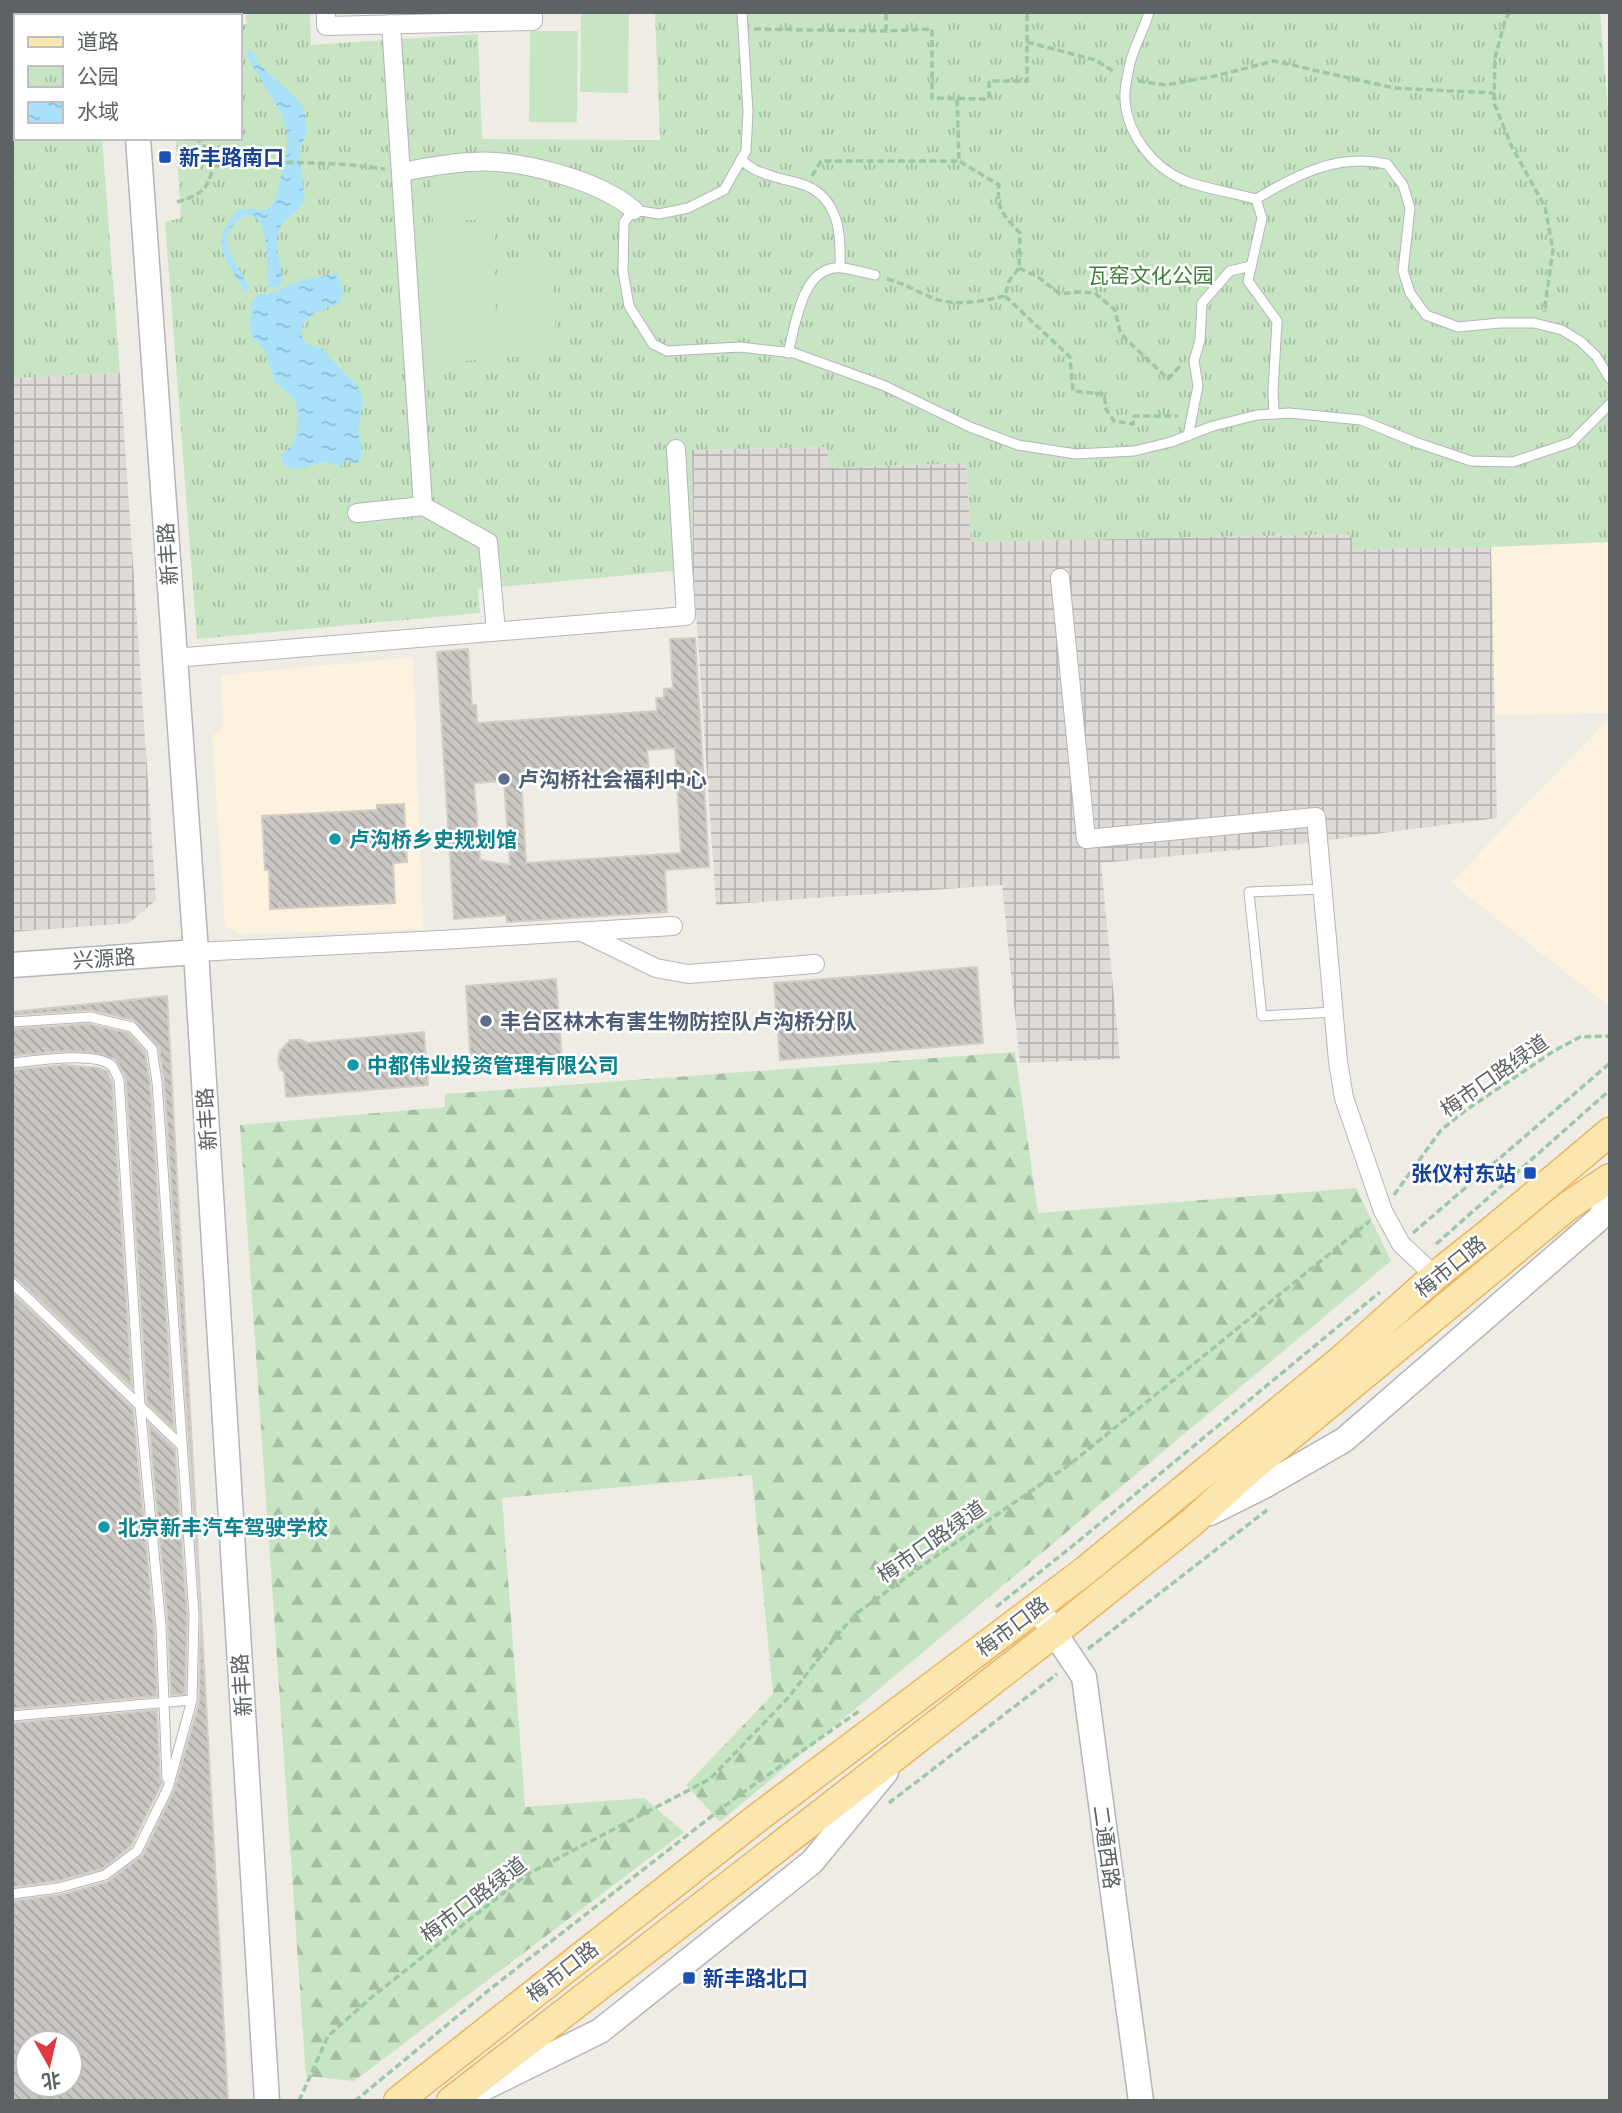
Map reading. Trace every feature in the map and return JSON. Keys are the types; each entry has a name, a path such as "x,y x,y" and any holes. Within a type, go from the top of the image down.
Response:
{"main road":[{"name":"梅市口路","path":"398,2101 756,1819 1086,1570 1330,1368 1426,1268 1488,1234 1610,1132"},
{"name":"梅市口路","path":"451,2101 1054,1633 1191,1523 1249,1470 1567,1206 1610,1178"}],"street":[{"path":"326,12 326,26 533,21 533,12"},
{"path":"391,24 423,506"},
{"name":"新丰路","path":"138,140 196,952 267,2101"},
{"path":"401,172 472,161 531,166 592,186 634,210"},
{"path":"174,658 686,616 676,449"},
{"path":"357,513 423,506 488,541 496,631"},
{"path":"1060,579 1086,839 1316,817 1344,1098 1383,1211 1401,1244 1426,1268"},
{"path":"196,952 673,926"},
{"path":"581,931 656,968 688,974 814,964"},
{"name":"兴源路","path":"12,965 196,952"},
{"path":"1191,1523 1264,1486 1344,1440 1600,1218 1610,1198"},
{"name":"二通西路","path":"1037,1607 1084,1676 1142,2101"},
{"path":"458,2101 600,2031 812,1862 906,1748"}],"lane":[{"path":"742,12 748,112 746,151 724,190 688,208 659,214 634,210 624,222 623,271 629,306 653,344 667,351 740,347 788,353 886,386 970,427 1018,445 1076,454 1134,450 1171,442 1213,426 1256,415 1289,413 1360,420 1471,461 1513,462 1572,442 1610,404"},
{"path":"1149,12 1129,65 1125,100 1130,121 1154,162 1183,180 1256,199 1284,183 1345,161 1367,160 1387,164 1404,185 1410,208 1403,271 1410,293 1426,315 1458,327 1534,323 1562,330 1580,341 1596,356 1610,379"},
{"path":"741,159 751,169 805,186 820,195 834,210 841,242 840,267"},
{"path":"1256,199 1262,218 1248,281 1277,321 1274,414"},
{"path":"1185,437 1198,386 1194,361 1200,340 1202,303 1230,271 1251,266"},
{"path":"788,353 805,293 813,279 822,271 840,267 875,275"},
{"path":"1323,889 1249,892 1262,1016 1334,1012"},
{"path":"12,1022 90,1017 132,1027 152,1049 158,1095 194,1615 192,1700 168,1788 137,1852 105,1874 58,1888 12,1894"},
{"path":"12,1063 69,1058 98,1060 111,1066 119,1080 140,1405 161,1627 168,1788"},
{"path":"12,1283 182,1446"},
{"path":"12,1716 192,1700"}],"path":[{"path":"886,12 886,31"},
{"path":"744,28 886,31 932,29 932,98 989,99 989,81 1027,81 1027,12"},
{"path":"1510,12 1494,58 1494,103 1512,148 1545,208 1553,250 1543,325"},
{"path":"1027,42 1095,60 1128,80 1166,85 1274,61 1394,89 1494,93"},
{"path":"957,98 959,160"},
{"path":"177,202 198,196 212,175 214,156 198,140"},
{"path":"805,186 821,161 959,160 999,185 997,201 1004,216 1020,233 1019,268 1009,281 1005,296"},
{"path":"213,166 317,162 401,172"},
{"path":"1019,268 1038,277 1060,294 1095,293 1115,310 1119,331 1168,379 1182,364 1194,361"},
{"path":"875,275 905,284 935,299 955,303 1005,296"},
{"path":"1005,296 1070,357 1073,391 1104,394 1106,409 1114,421 1133,424 1134,416 1182,416 1185,437"},
{"name":"梅市口路绿道","path":"299,2101 328,2036 372,1997 526,1875 709,1779 788,1698 857,1613 1069,1465 1383,1211 1441,1130 1553,1051 1580,1037 1610,1036"},
{"path":"1401,1244 1610,1063"},
{"path":"1426,1268 1610,1090"},
{"path":"992,1610 1382,1290"},
{"path":"355,2101 494,1986 735,1798 865,1706"}],"shaded area":[{"path":"120,373 156,900 129,923 12,932 12,378"},
{"path":"827,447 829,468 966,463 971,542 1352,534 1353,549 1491,547 1497,818 1299,844 1101,863 1120,1059 1020,1063 1002,885 716,905 693,569 692,450"},
{"path":"1610,542 1610,713 1495,715 1491,547"},
{"path":"413,657 423,929 240,934 225,926 212,736 223,728 221,675"},
{"path":"1610,717 1610,1007 1451,883"}],"green space":[{"path":"12,12 99,12 14,14 14,140 102,140 120,373 12,378"},
{"name":"瓦窑文化公园","path":"245,12 310,12 311,45 478,34 482,139 660,140 655,12 1600,12 1610,135 1610,542 1353,549 1351,534 971,542 966,463 829,468 827,447 692,450 693,569 478,589 480,613 197,639 165,222 181,218 176,140 242,140 242,25 247,24"},
{"path":"581,12 629,12 628,93 580,92"},
{"path":"530,31 578,31 577,122 529,122"},
{"path":"500,171 503,218 433,222 430,176"},
{"path":"492,225 498,359 420,363 414,228"},
{"path":"553,259 556,355 505,357 502,261"},
{"path":"1015,1052 1038,1213 1356,1188 1391,1261 720,1822 686,1785 773,1694 752,1475 502,1498 525,1807 644,1798 684,1832 354,2081 306,2076 240,1125 445,1107 445,1094"}],"water":[{"path":"250,49 260,65 301,103 307,131 299,152 305,201 278,231 278,253 283,282 275,288 268,287 265,237 257,219 246,215 235,223 227,234 228,248 249,288 245,293 222,251 223,232 239,209 265,210 270,207 276,198 287,150 287,132 282,115 245,53"},
{"path":"337,273 343,293 339,303 310,317 302,328 302,335 306,344 322,348 358,386 363,400 358,432 362,446 361,456 357,464 346,460 341,466 326,462 295,469 284,465 280,457 292,445 297,432 296,401 275,382 265,351 252,336 251,303 258,294 278,291 296,282"}],"building":[{"name":"卢沟桥社会福利中心","path":"695,638 709,867 665,870 667,912 507,922 506,915 454,919 437,652 468,649 472,705 476,705 477,723 657,711 656,698 664,698 664,689 673,688 670,639","holes":["675,748 681,853 526,863 521,777 649,769 647,750","504,781 510,865 480,860 474,783"]},
{"name":"卢沟桥乡史规划馆","path":"404,804 407,862 393,863 395,903 270,909 269,870 265,870 262,816 377,810 377,805"},
{"path":"977,967 983,1043 780,1060 774,983"},
{"name":"丰台区林木有害生物防控队卢沟桥分队","path":"556,979 562,1060 471,1067 466,986"},
{"path":"167,996 228,2101 12,2101 12,1901 60,1895 107,1882 143,1855 174,1791 199,1702 201,1615 164,1081 159,1047 134,1020 90,1010 12,1015 12,1012"},
{"path":"89,1024 128,1033 145,1052 150,1083 174,1429 147,1403 124,1073 115,1059 92,1052 63,1051 12,1056 12,1029"},
{"name":"中都伟业投资管理有限公司","path":"424,1032 428,1085 286,1097 284,1072 280,1069 278,1060 280,1051 290,1040 307,1043"},
{"path":"63,1065 100,1068 107,1071 112,1082 132,1388 12,1276 12,1070"},
{"path":"12,1293 133,1409 154,1627 157,1696 12,1709"},
{"path":"149,1424 175,1449 187,1615 185,1694 171,1695 168,1626"},
{"path":"157,1710 162,1783 131,1846 102,1869 57,1881 12,1887 12,1723"}],"place":[{"name":"新丰路南口","path":"165,157"},
{"name":"卢沟桥社会福利中心","path":"504,779"},
{"name":"卢沟桥乡史规划馆","path":"335,839"},
{"name":"丰台区林木有害生物防控队卢沟桥分队","path":"486,1021"},
{"name":"中都伟业投资管理有限公司","path":"353,1065"},
{"name":"张仪村东站","path":"1530,1173"},
{"name":"北京新丰汽车驾驶学校","path":"104,1527"},
{"name":"新丰路北口","path":"689,1978"}]}
